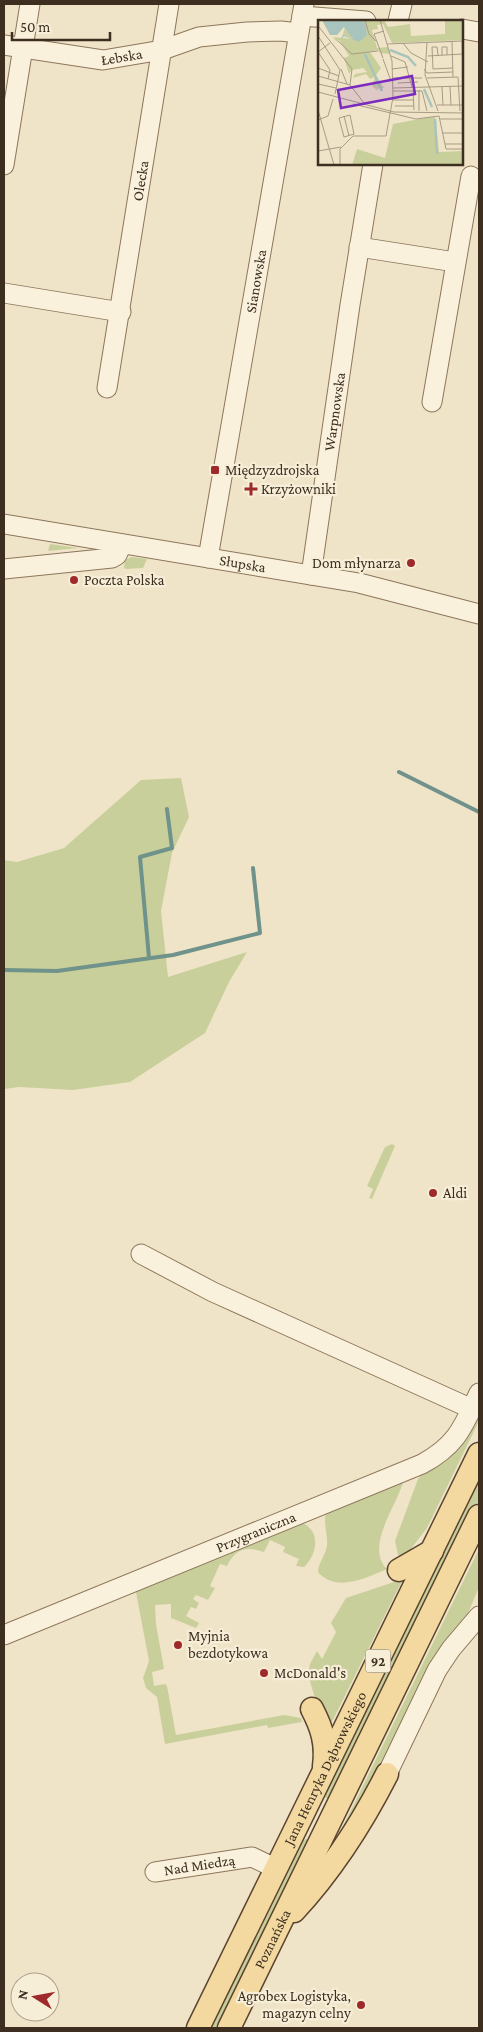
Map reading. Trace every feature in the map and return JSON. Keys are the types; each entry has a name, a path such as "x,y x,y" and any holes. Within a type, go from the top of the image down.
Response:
{"main road":[{"name":"Jana Henryka Dąbrowskiego","path":"277,1869 479,1454"},
{"name":"Jana Henryka Dąbrowskiego","path":"316,1850 479,1516"},
{"path":"399,1570 432,1551"},
{"path":"312,1709 322,1729 324,1739 325,1758 322,1776"},
{"path":"277,1928 332,1868 367,1812 387,1774"},
{"name":"Poznańska","path":"229,2028 316,1850"},
{"name":"Poznańska","path":"198,2028 277,1869"}],"street":[{"path":"4,164 30,4"},
{"name":"Olecka","path":"107,388 121,312 170,4"},
{"path":"398,20 402,4"},
{"name":"Łebska","path":"4,45 103,60 162,50 200,38 247,32 281,31 301,18 344,20"},
{"name":"Sianowska","path":"208,558 301,18"},
{"path":"463,29 479,32"},
{"name":"Warpnowska","path":"311,575 373,165"},
{"path":"432,402 471,176"},
{"path":"359,247 455,262"},
{"path":"4,294 121,312"},
{"name":"Słupska","path":"4,524 311,575 393,591 479,614"},
{"path":"4,569 112,558 117,555 122,544"},
{"path":"141,1254 213,1292 475,1401"},
{"name":"Przygraniczna","path":"4,1635 278,1522 415,1468 439,1455 452,1444 463,1427 475,1401"},
{"path":"387,1774 437,1670 451,1649 479,1616"},
{"name":"Nad Miedzą","path":"155,1872 252,1857 277,1869"}],"green space":[{"path":"50,544 78,548 48,551"},
{"path":"132,557 147,559 143,568 124,568 125,560"},
{"path":"181,778 189,817 172,853 161,911 168,977 247,952 229,982 205,1033 130,1082 73,1090 19,1087 4,1089 4,860 17,862 64,848 141,780"},
{"path":"392,1144 395,1146 372,1199 369,1198 373,1189 367,1186 385,1147"},
{"path":"479,1405 479,1421 427,1528 403,1559 398,1555 395,1541 418,1479"},
{"path":"479,1473 479,1499 329,1800 322,1795"},
{"path":"404,1479 381,1537 379,1549 381,1560 387,1569 361,1579 342,1583 333,1582 318,1572 327,1545 326,1513"},
{"path":"301,1522 312,1531 315,1543 312,1555 304,1567 296,1566 299,1559 283,1552 285,1547 270,1540 264,1552 252,1549 242,1550 234,1555 227,1566 220,1564 210,1586 215,1588 208,1600 196,1595 193,1599 199,1603 196,1609 191,1607 186,1616 199,1623 196,1628 171,1618 171,1604 155,1605 156,1624 164,1669 152,1672 154,1686 165,1684 167,1686 176,1735 284,1715 301,1718 302,1722 268,1728 267,1725 165,1744 157,1697 146,1688 143,1678 149,1661 135,1587"},
{"path":"479,1549 479,1587 469,1611 401,1737 333,1847"},
{"path":"403,1579 328,1730 309,1676 310,1664 317,1651 322,1659 336,1632 331,1623 346,1598"},
{"path":"307,1839 309,1842 221,2028 206,2028 302,1840"}],"waterway":[{"path":"399,772 479,812"},
{"path":"149,958 140,857 172,848 167,809"},
{"path":"4,970 57,971 173,955 260,933 253,868"}],"place":[{"name":"Międzyzdrojska","path":"215,470"},
{"name":"Krzyżowniki","path":"251,489"},
{"name":"Dom młynarza","path":"411,563"},
{"name":"Poczta Polska","path":"74,580"},
{"name":"Aldi","path":"433,1193"},
{"name":"Myjnia bezdotykowa","path":"178,1645"},
{"name":"McDonald's","path":"264,1673"},
{"name":"Agrobex Logistyka, magazyn celny","path":"361,2005"}]}
